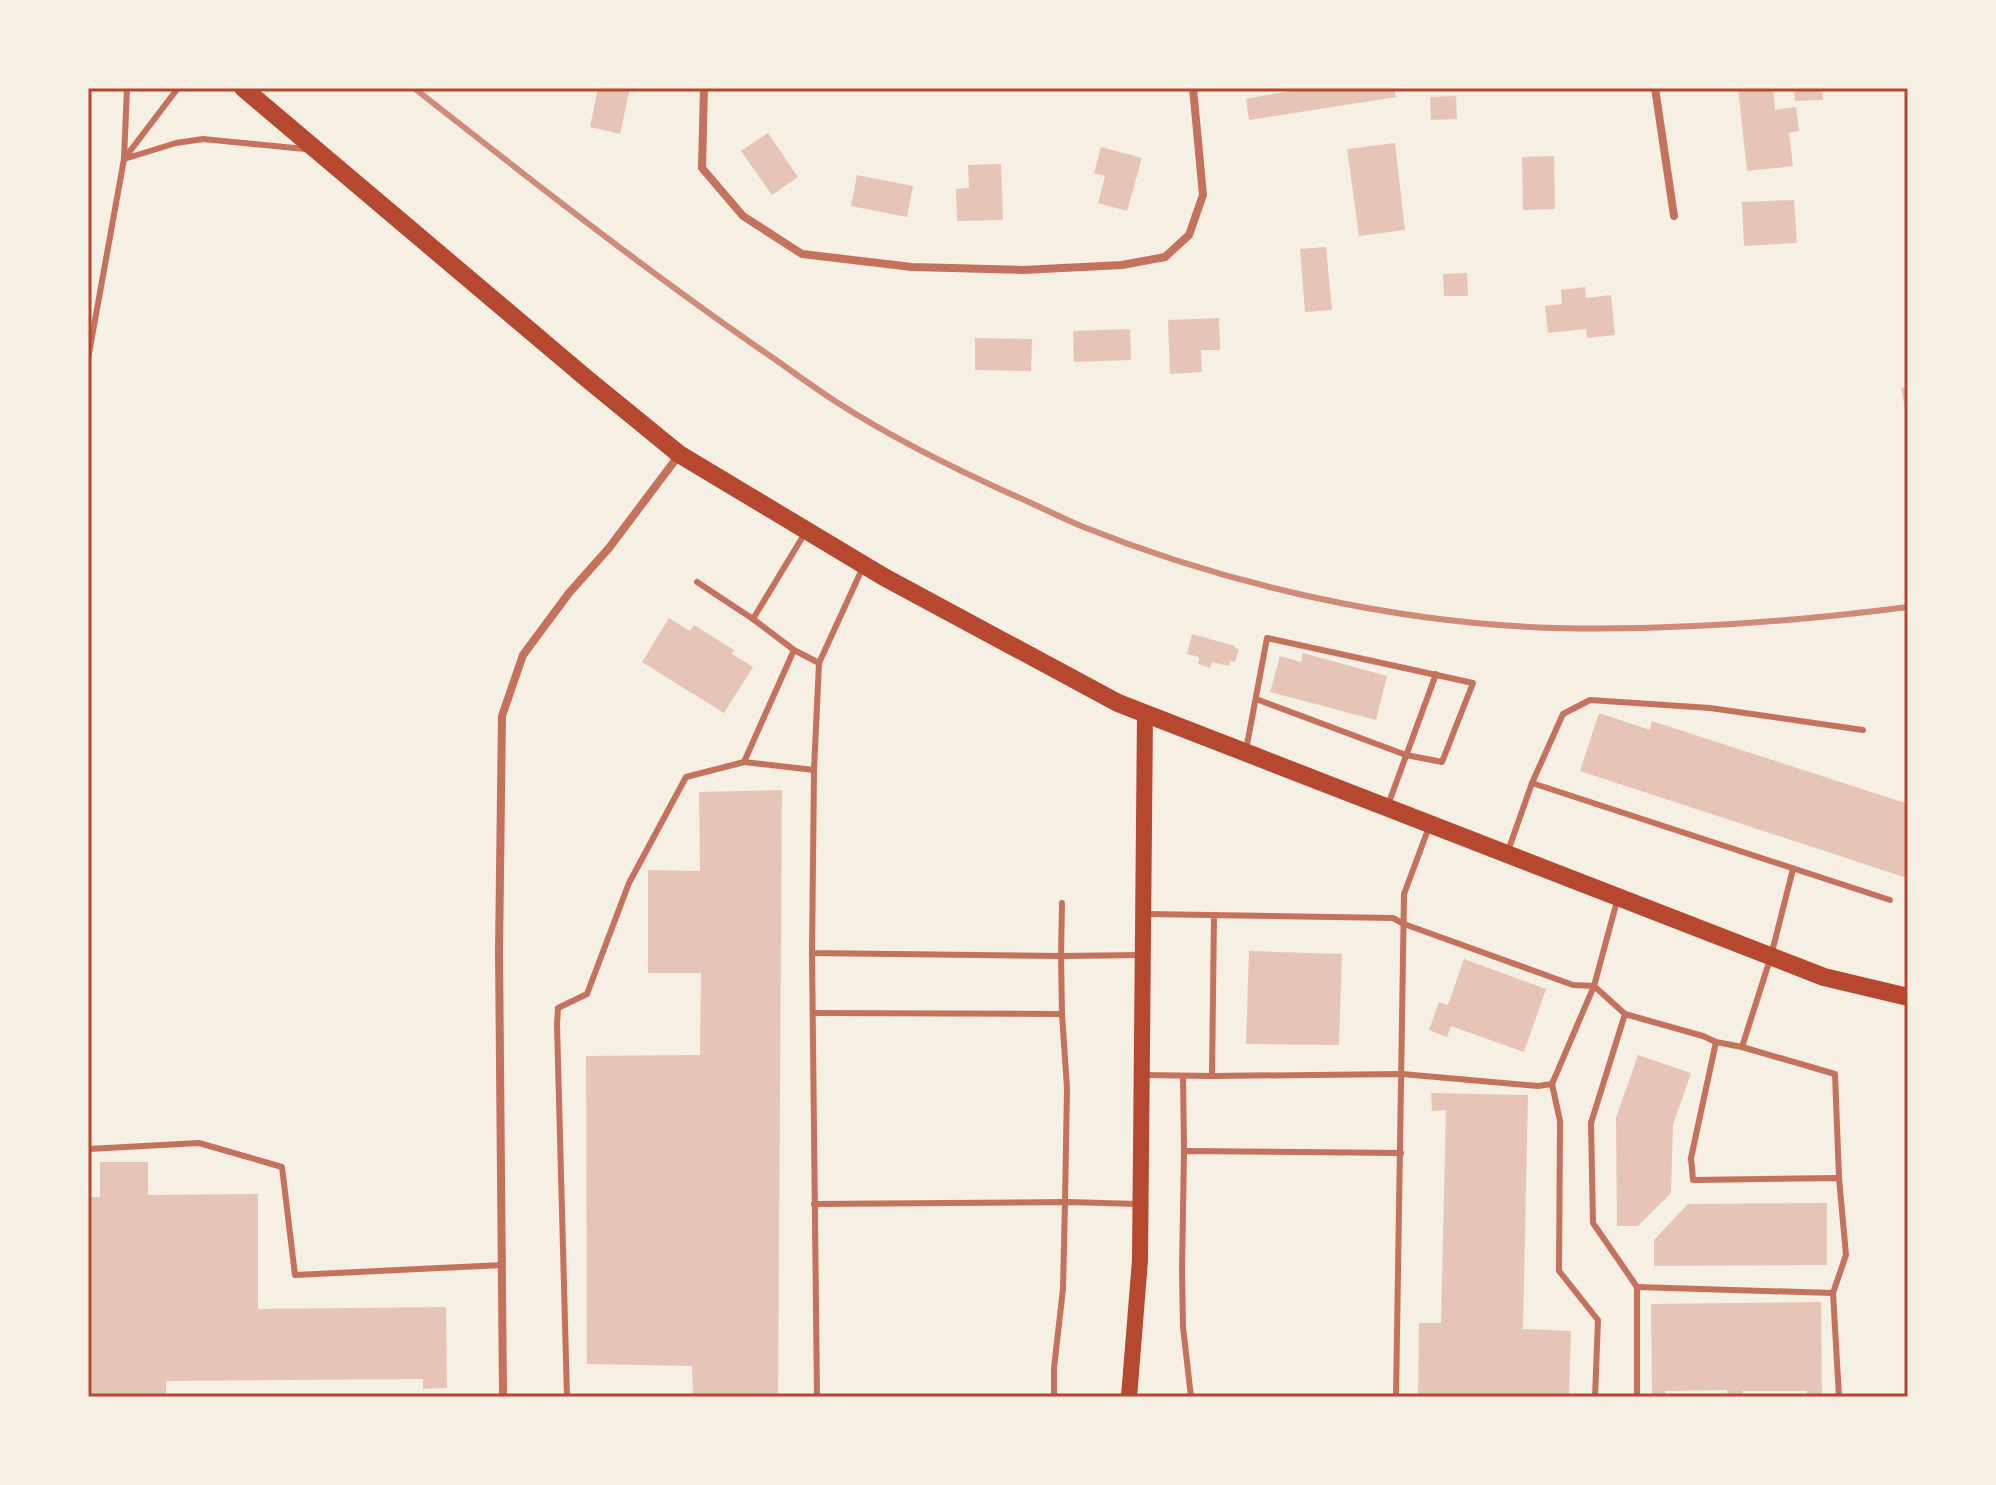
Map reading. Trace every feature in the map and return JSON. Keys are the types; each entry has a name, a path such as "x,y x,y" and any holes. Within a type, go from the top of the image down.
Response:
{"main road":[{"path":"243,88 679,454 864,565 1080,683 1145,714 1824,977 1908,997"},
{"path":"1129,1397 1140,1260 1145,714"}],"street":[{"path":"704,88 702,168 743,216 802,254 912,267 1023,270 1122,265 1165,257 1189,235 1203,195 1193,88"},
{"path":"1655,88 1674,216"},
{"path":"503,1397 499,952 502,716 523,655 679,454"}],"lane":[{"path":"88,359 124,159 127,88"},
{"path":"124,159 178,88"},
{"path":"124,159 176,143 203,139 316,150"},
{"path":"753,619 807,530"},
{"path":"817,1397 812,953 814,770 819,663 864,565"},
{"path":"697,582 794,650 819,663"},
{"path":"1245,753 1267,638 1473,683 1442,762 1406,755 1256,699"},
{"path":"744,762 794,650"},
{"path":"1387,807 1436,674"},
{"path":"1506,854 1532,783 1563,714 1590,700 1710,708 1863,730"},
{"path":"567,1397 558,1008 587,994 629,883 686,777 744,762 814,770"},
{"path":"1532,783 1890,900"},
{"path":"1396,1397 1404,894 1430,824"},
{"path":"1742,1047 1771,956 1793,869"},
{"path":"1595,1397 1598,1320 1559,1271 1560,1121 1552,1084 1594,986 1618,897"},
{"path":"1054,1397 1054,1368 1063,1289 1067,1088 1062,1014 1062,903"},
{"path":"1142,914 1393,918 1573,985 1594,986 1625,1014 1835,1074 1846,1255 1833,1293 1839,1397"},
{"path":"1212,1076 1214,915"},
{"path":"812,953 1141,955"},
{"path":"813,1013 1062,1014"},
{"path":"1625,1014 1591,1123 1593,1223 1637,1287 1637,1397"},
{"path":"1716,1042 1691,1158 1693,1180 1839,1178"},
{"path":"1140,1075 1402,1074 1538,1086 1552,1084"},
{"path":"1183,1076 1183,1327 1191,1397"},
{"path":"88,1149 199,1143 282,1167 295,1275 502,1265"},
{"path":"1184,1151 1401,1153"},
{"path":"814,1204 1140,1204"},
{"path":"1637,1287 1833,1293"}],"building":[{"path":"598,88 630,88 620,134 590,127"},
{"path":"1290,88 1394,88 1396,97 1249,120 1246,99 1290,91"},
{"path":"1738,88 1773,88 1775,110 1796,107 1799,131 1789,133 1793,166 1747,171"},
{"path":"1794,88 1822,88 1823,100 1795,101"},
{"path":"1456,96 1457,119 1431,120 1430,97"},
{"path":"768,133 798,177 772,195 741,151"},
{"path":"1395,143 1405,230 1359,236 1347,149"},
{"path":"1101,147 1142,158 1127,211 1098,203 1105,176 1094,173"},
{"path":"1554,156 1555,209 1523,210 1522,157"},
{"path":"1001,164 1003,220 957,221 956,189 969,188 968,165"},
{"path":"857,175 913,186 907,217 851,206"},
{"path":"1794,200 1797,243 1744,246 1742,202"},
{"path":"1326,247 1332,310 1305,312 1300,249"},
{"path":"1467,273 1468,296 1444,296 1443,274"},
{"path":"1585,287 1586,298 1611,295 1615,335 1587,338 1586,329 1548,333 1545,306 1562,304 1561,290"},
{"path":"1219,318 1220,350 1201,350 1202,372 1170,374 1168,320"},
{"path":"1130,329 1131,360 1074,362 1073,331"},
{"path":"975,338 1032,339 1031,371 975,370"},
{"path":"1908,387 1908,408 1905,408 1901,388"},
{"path":"669,618 690,631 694,625 734,650 732,654 753,667 724,713 642,662"},
{"path":"1192,634 1235,646 1239,649 1235,662 1230,661 1229,666 1212,662 1210,668 1198,664 1199,657 1187,654"},
{"path":"1303,653 1387,676 1376,720 1270,692 1280,656 1301,662"},
{"path":"1599,713 1650,730 1652,721 1908,804 1908,867 1904,877 1580,771"},
{"path":"782,790 778,1397 693,1397 692,1366 587,1364 586,1056 700,1055 701,973 648,973 648,870 700,871 699,792"},
{"path":"1249,951 1342,954 1339,1045 1246,1044"},
{"path":"1464,959 1546,989 1524,1052 1451,1026 1447,1037 1429,1030 1439,1002 1448,1005"},
{"path":"1638,1055 1691,1073 1673,1125 1671,1193 1638,1226 1617,1226 1616,1118"},
{"path":"1431,1093 1528,1095 1523,1329 1571,1331 1569,1397 1418,1397 1419,1323 1441,1323 1446,1110 1432,1111"},
{"path":"100,1162 148,1162 148,1195 258,1194 258,1309 446,1307 447,1388 423,1389 423,1379 166,1381 166,1397 88,1397 88,1197 100,1197"},
{"path":"1827,1203 1827,1265 1654,1266 1654,1240 1688,1204"},
{"path":"1821,1302 1822,1396 1807,1396 1807,1391 1743,1391 1741,1397 1730,1397 1727,1390 1665,1391 1665,1396 1652,1396 1651,1304"}],"railway":[{"path":"414,88 626,252 838,403 902,441 968,474 1081,526 1137,547 1253,583 1313,597 1373,609 1494,625 1599,629 1687,627 1908,607"}]}
